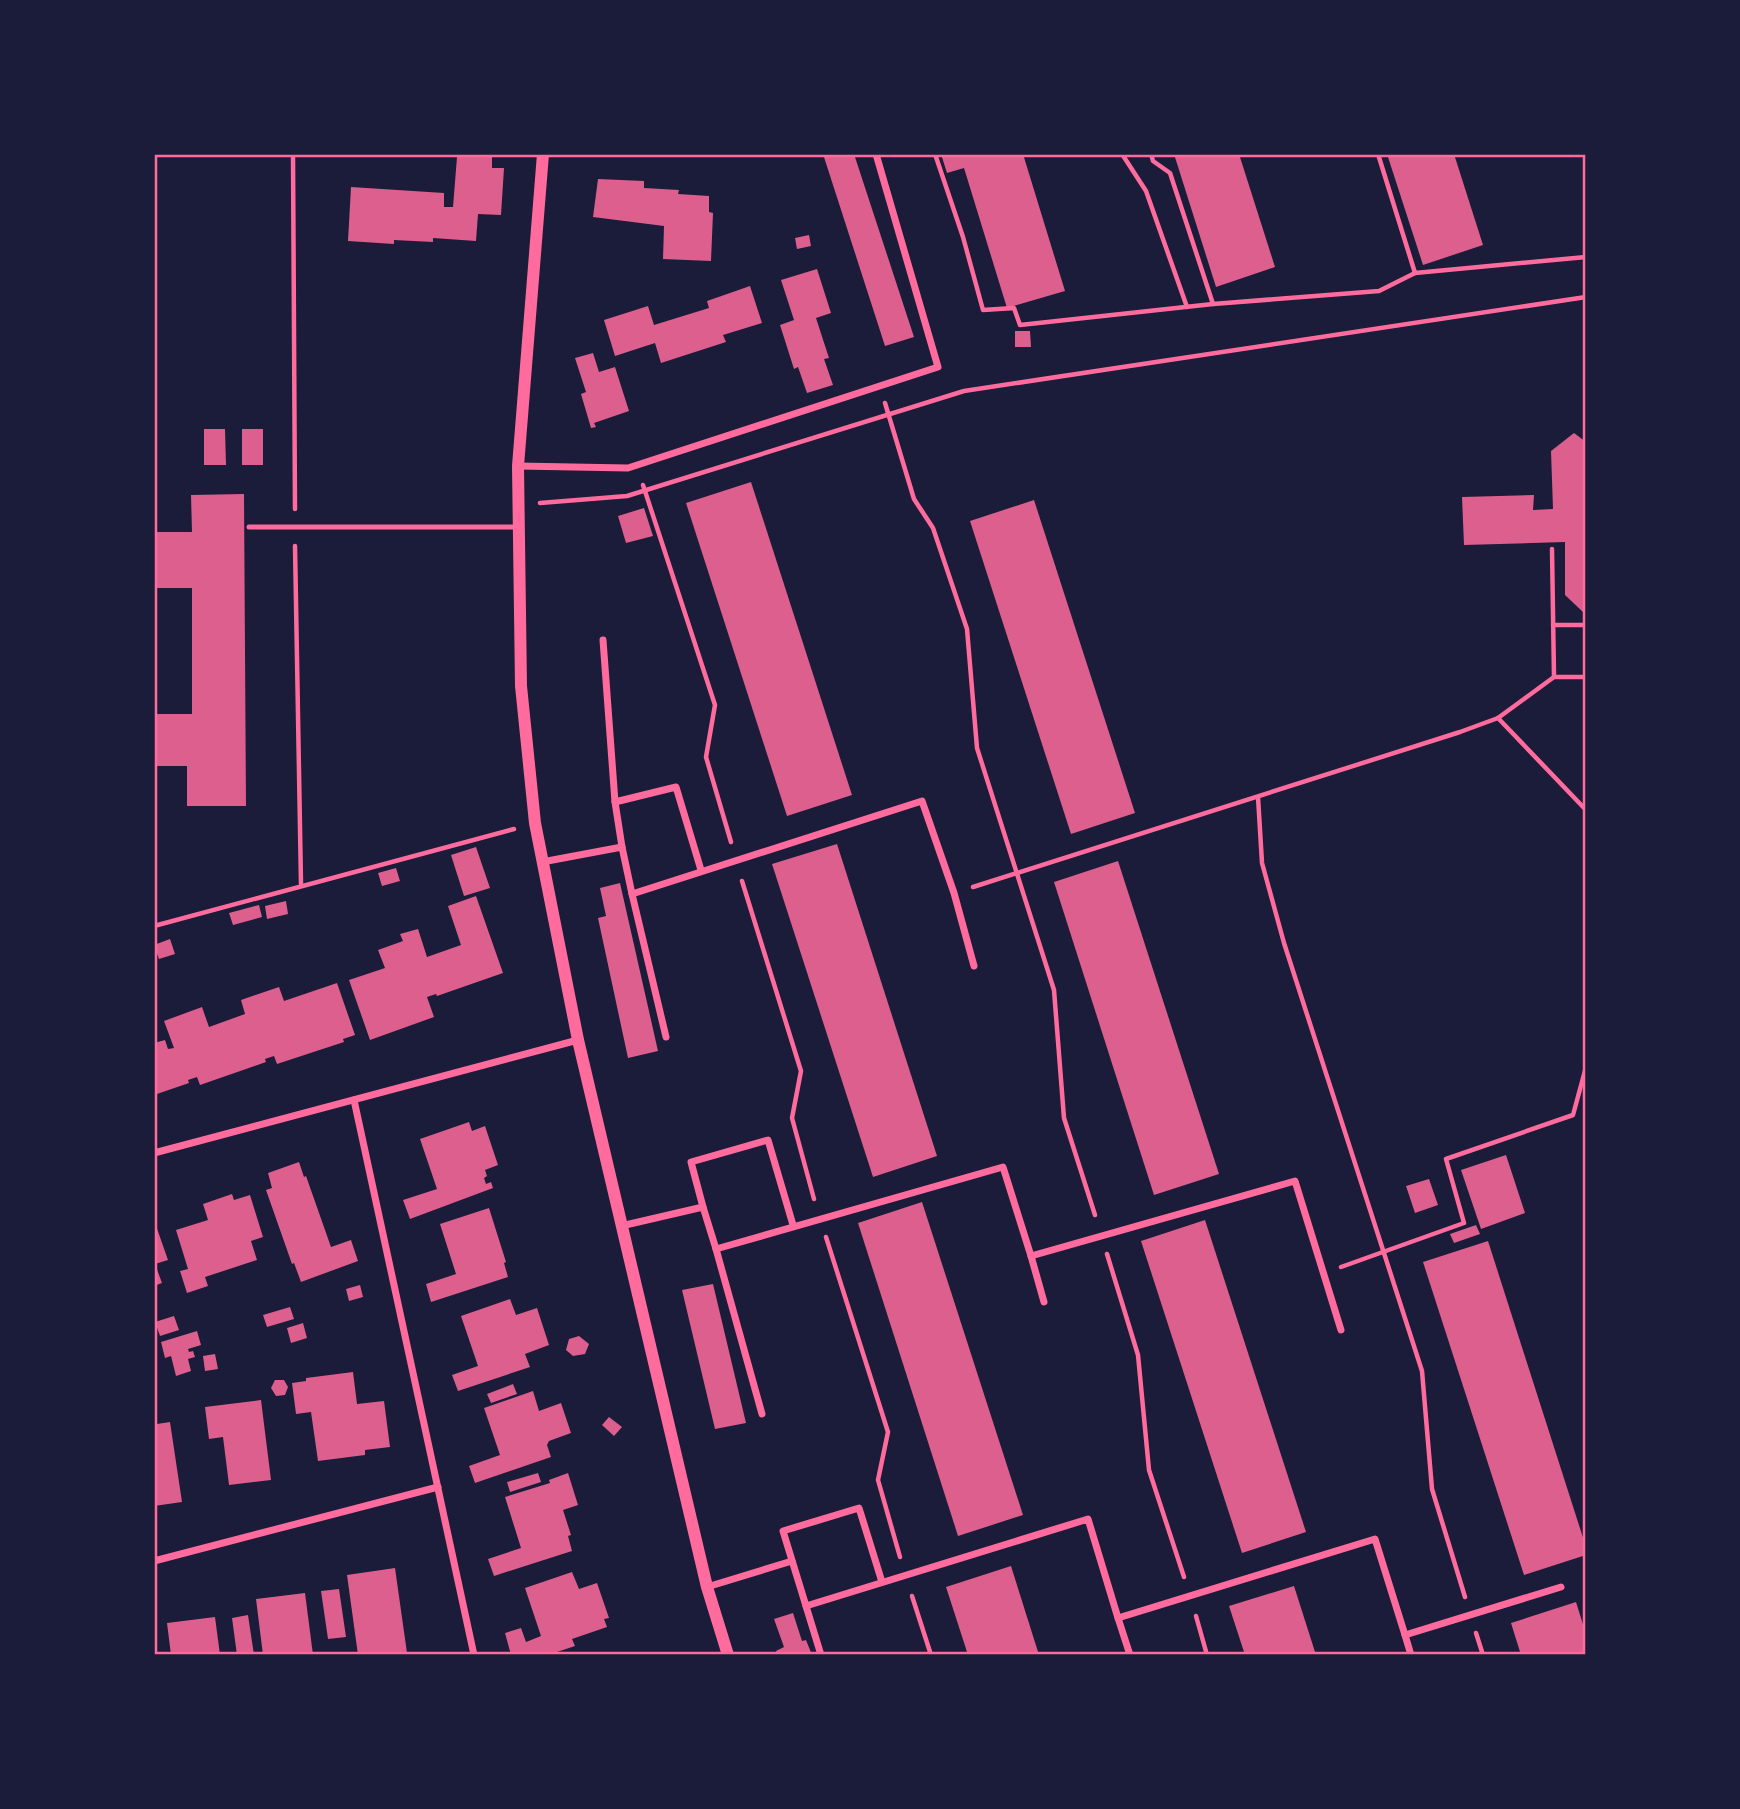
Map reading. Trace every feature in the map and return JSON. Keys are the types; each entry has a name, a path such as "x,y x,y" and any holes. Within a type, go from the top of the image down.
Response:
{"street":[{"path":"543,154 518,466 517,527 521,686 536,823 578,1040 707,1587 728,1655"},
{"path":"518,466 628,468 938,366 876,154"},
{"path":"603,640 615,802 622,847 666,1037"},
{"path":"615,802 676,787 701,870"},
{"path":"632,894 922,801 954,893 974,965"},
{"path":"542,862 622,847"},
{"path":"154,1153 578,1040"},
{"path":"354,1100 474,1655"},
{"path":"762,1414 691,1162 768,1140 793,1225"},
{"path":"716,1249 1003,1167 1044,1301"},
{"path":"1031,1256 1295,1181 1341,1330"},
{"path":"621,1226 703,1207"},
{"path":"154,1561 438,1487"},
{"path":"821,1655 783,1531 859,1508 882,1582"},
{"path":"806,1606 1088,1519 1130,1655"},
{"path":"1118,1618 1375,1539 1411,1655"},
{"path":"707,1587 792,1561"},
{"path":"1405,1635 1561,1587"}],"lane":[{"path":"249,527 517,527"}],"path":[{"path":"935,154 984,310 1014,308 1020,325 1213,304 1379,291 1415,273 1586,257"},
{"path":"1122,154 1146,191 1187,307"},
{"path":"1151,154 1153,161 1170,173 1213,304"},
{"path":"1378,154 1415,273"},
{"path":"518,504 627,496 964,391 1586,297"},
{"path":"880,386 914,499 933,528 967,629 977,748 1054,990 1064,1118 1138,1355 1149,1469 1191,1596 1207,1655"},
{"path":"637,465 715,705 706,757 801,1071 792,1118 819,1218 888,1432 878,1480 931,1655"},
{"path":"1552,549 1554,677"},
{"path":"1553,625 1586,625"},
{"path":"954,893 1498,718 1554,677 1586,677"},
{"path":"1498,718 1586,810"},
{"path":"1258,797 1262,863 1284,943 1422,1371 1432,1489 1483,1655"},
{"path":"154,926 301,884 536,823"},
{"path":"1323,1272 1464,1223 1446,1159 1573,1115 1586,1067"}],"building":[{"path":"449,154 492,156 492,168 504,168 501,215 478,214 476,241 433,238 433,242 394,240 394,244 348,241 351,187 444,193 444,207 453,207 457,157"},
{"path":"823,154 854,154 914,337 885,346"},
{"path":"941,154 1023,154 1065,291 1007,308 964,168 947,173"},
{"path":"1174,154 1239,154 1275,267 1216,287"},
{"path":"1387,154 1454,154 1483,245 1423,265"},
{"path":"598,179 644,181 644,188 679,190 678,194 709,196 709,212 713,213 711,261 663,259 664,226 593,217"},
{"path":"809,235 811,246 797,249 795,238"},
{"path":"817,269 831,313 816,318 829,358 824,359 833,385 807,393 798,367 794,369 780,325 794,320 781,280"},
{"path":"750,286 762,323 723,335 726,342 661,363 655,343 615,356 604,320 648,306 654,325 709,308 707,301"},
{"path":"1015,331 1030,331 1031,347 1015,347"},
{"path":"593,353 599,372 615,367 629,411 594,423 596,427 591,428 581,394 586,392 575,358"},
{"path":"204,429 225,429 226,465 204,465"},
{"path":"242,429 263,429 263,465 242,465"},
{"path":"1574,433 1586,442 1586,610 1583,612 1565,595 1565,542 1464,545 1462,497 1534,495 1533,510 1553,509 1551,451"},
{"path":"751,482 852,795 787,816 686,503"},
{"path":"244,494 246,806 187,806 187,766 154,766 154,714 192,714 192,588 154,588 154,532 192,532 191,495"},
{"path":"1034,500 1135,813 1071,834 970,521"},
{"path":"644,508 653,536 626,543 618,516"},
{"path":"837,844 937,1156 873,1177 772,864"},
{"path":"476,847 490,888 464,896 451,855"},
{"path":"1118,861 1219,1174 1154,1195 1054,882"},
{"path":"396,868 400,881 382,886 378,873"},
{"path":"620,883 658,1051 628,1058 598,918 606,916 600,888"},
{"path":"476,896 503,973 427,997 434,1017 370,1040 349,980 385,968 378,950 403,941 400,934 418,929 427,957 461,945 448,906"},
{"path":"286,901 288,914 267,919 265,906"},
{"path":"259,905 262,917 233,925 229,913"},
{"path":"170,939 175,954 159,959 154,945"},
{"path":"337,983 355,1035 343,1039 344,1042 277,1064 274,1056 265,1059 266,1062 200,1085 197,1077 188,1080 189,1083 154,1095 154,1043 165,1040 168,1049 174,1048 164,1021 202,1007 209,1027 245,1014 241,1000 279,987 284,1001"},
{"path":"469,1122 472,1131 485,1126 498,1165 485,1170 486,1184 491,1182 493,1188 410,1219 403,1200 437,1189 420,1139"},
{"path":"1506,1155 1525,1213 1481,1229 1461,1170"},
{"path":"299,1162 331,1247 351,1240 358,1261 301,1282 266,1190 272,1188 268,1173"},
{"path":"1429,1179 1438,1205 1415,1213 1406,1186"},
{"path":"232,1194 234,1200 250,1195 263,1237 251,1241 257,1260 205,1277 208,1286 187,1293 180,1271 188,1269 176,1230 208,1220 203,1204"},
{"path":"922,1202 1023,1515 958,1536 858,1223"},
{"path":"489,1208 508,1277 431,1302 426,1284 456,1274 440,1224"},
{"path":"154,1220 168,1260 155,1264 162,1283 154,1286"},
{"path":"1205,1220 1306,1532 1242,1553 1141,1241"},
{"path":"1476,1225 1480,1234 1454,1243 1450,1234"},
{"path":"1488,1241 1586,1547 1586,1555 1524,1575 1423,1262"},
{"path":"713,1284 746,1423 715,1429 682,1290"},
{"path":"360,1285 363,1297 349,1301 346,1289"},
{"path":"510,1299 516,1315 537,1308 549,1345 525,1354 530,1367 458,1391 452,1375 478,1366 461,1316"},
{"path":"290,1307 294,1319 267,1327 263,1315"},
{"path":"174,1316 179,1330 160,1336 155,1322"},
{"path":"303,1323 307,1338 291,1343 287,1328"},
{"path":"197,1331 201,1345 188,1349 189,1352 193,1351 195,1357 188,1359 191,1371 176,1376 171,1356 165,1358 161,1342"},
{"path":"579,1336 589,1344 585,1354 573,1356 566,1350 569,1339"},
{"path":"215,1354 218,1369 205,1371 203,1356"},
{"path":"353,1372 357,1404 384,1401 390,1447 365,1450 365,1455 318,1461 311,1412 296,1414 292,1383 306,1381 306,1378"},
{"path":"275,1380 284,1380 288,1387 285,1395 276,1396 271,1388"},
{"path":"513,1384 517,1394 491,1403 487,1394"},
{"path":"533,1391 539,1411 561,1403 571,1433 549,1441 547,1445 551,1457 475,1483 469,1466 500,1455 484,1408"},
{"path":"261,1400 271,1480 229,1485 223,1437 209,1439 205,1407"},
{"path":"154,1415 157,1424 170,1422 182,1502 154,1506"},
{"path":"609,1417 622,1427 614,1436 602,1425"},
{"path":"538,1473 541,1482 510,1492 507,1482"},
{"path":"568,1473 578,1505 563,1510 571,1535 568,1536 572,1551 494,1576 488,1559 521,1548 505,1497 550,1483 549,1480"},
{"path":"1011,1566 1039,1655 968,1655 946,1587"},
{"path":"395,1568 407,1653 358,1655 347,1575"},
{"path":"572,1572 579,1589 597,1583 609,1618 604,1619 607,1627 572,1639 575,1646 548,1655 511,1655 505,1633 521,1628 526,1642 541,1636 525,1588"},
{"path":"1294,1586 1316,1655 1245,1655 1229,1606"},
{"path":"339,1589 346,1637 328,1639 321,1591"},
{"path":"305,1593 313,1655 263,1655 256,1599"},
{"path":"1576,1602 1586,1634 1586,1655 1521,1655 1511,1623"},
{"path":"793,1613 802,1641 806,1640 812,1655 777,1655 776,1651 784,1647 774,1619"},
{"path":"248,1615 254,1655 237,1655 232,1618"},
{"path":"215,1617 220,1655 171,1655 167,1623"}]}
